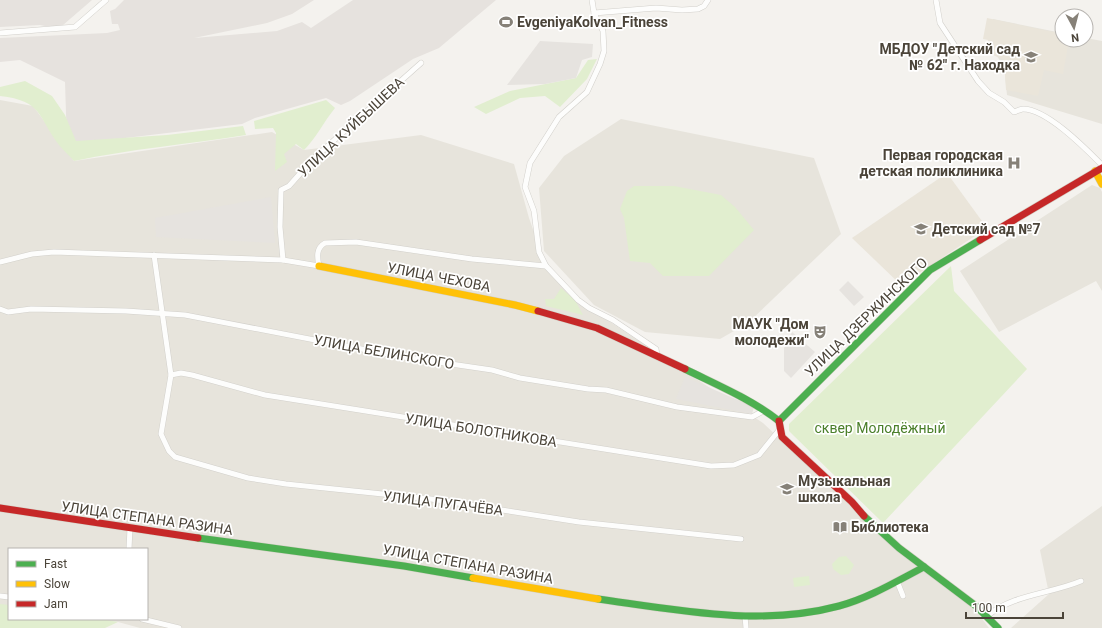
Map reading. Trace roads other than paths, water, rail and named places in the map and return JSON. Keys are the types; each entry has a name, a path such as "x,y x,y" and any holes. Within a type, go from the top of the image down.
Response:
{"street":[{"path":"0,33 75,27 106,0"},
{"path":"592,0 594,13 603,31 604,50 600,64 587,92 559,117 530,163 525,186 534,211 539,252 546,266 578,300 656,349 657,355"},
{"path":"594,13 656,8 682,10 698,9 704,6 708,0"},
{"path":"936,0 940,23 978,81 989,93 1004,102 1014,112 1023,109 1041,116 1064,129 1100,168 1102,184"},
{"name":"УЛИЦА КУЙБЫШЕВА","path":"283,260 280,227 281,190 289,186 313,159 420,63"},
{"name":"УЛИЦА ДЗЕРЖИНСКОГО","path":"779,421 930,270 1100,168"},
{"name":"УЛИЦА ЧЕХОВА","path":"546,266 472,259 356,242 325,243 320,245 318,250 319,266 545,313 597,328 739,395 765,410 779,421"},
{"path":"0,262 32,254 54,252 283,260 319,266"},
{"path":"154,255 171,375"},
{"name":"УЛИЦА БЕЛИНСКОГО","path":"0,309 8,312 31,309 103,310 209,318 317,341 404,357 492,370 520,378 588,389 606,390 677,407 752,417 765,410"},
{"name":"УЛИЦА БОЛОТНИКОВА","path":"171,375 181,373 192,375 280,398 711,466 734,465 759,455 780,429"},
{"name":"УЛИЦА ПУГАЧЁВА","path":"171,375 161,434 169,452 175,456 248,478 308,487 431,499 579,522 741,539"},
{"path":"779,421 782,437 852,502 872,525 987,616 998,628"},
{"name":"УЛИЦА СТЕПАНА РАЗИНА","path":"0,508 96,524 404,566 698,614 783,616 808,613 840,606 876,592 924,567"},
{"path":"129,548 130,528"},
{"path":"897,581 903,596"},
{"path":"987,616 998,607 1013,601 1066,587 1081,581"},
{"path":"745,616 746,628"},
{"path":"146,620 179,628"}],"place":[{"name":"EvgeniyaKolvan_Fitness","path":"506,22"},
{"name":"МБДОУ \"Детский сад № 62\" г. Находка","path":"1031,57"},
{"name":"Первая городская детская поликлиника","path":"1014,163"},
{"name":"Детский сад №7","path":"921,229"},
{"name":"МАУК \"Дом молодежи\"","path":"820,332"},
{"name":"Музыкальная школа","path":"787,489"},
{"name":"Библиотека","path":"840,527"}],"park label":[{"name":"сквер Молодёжный","path":"880,428"}]}
